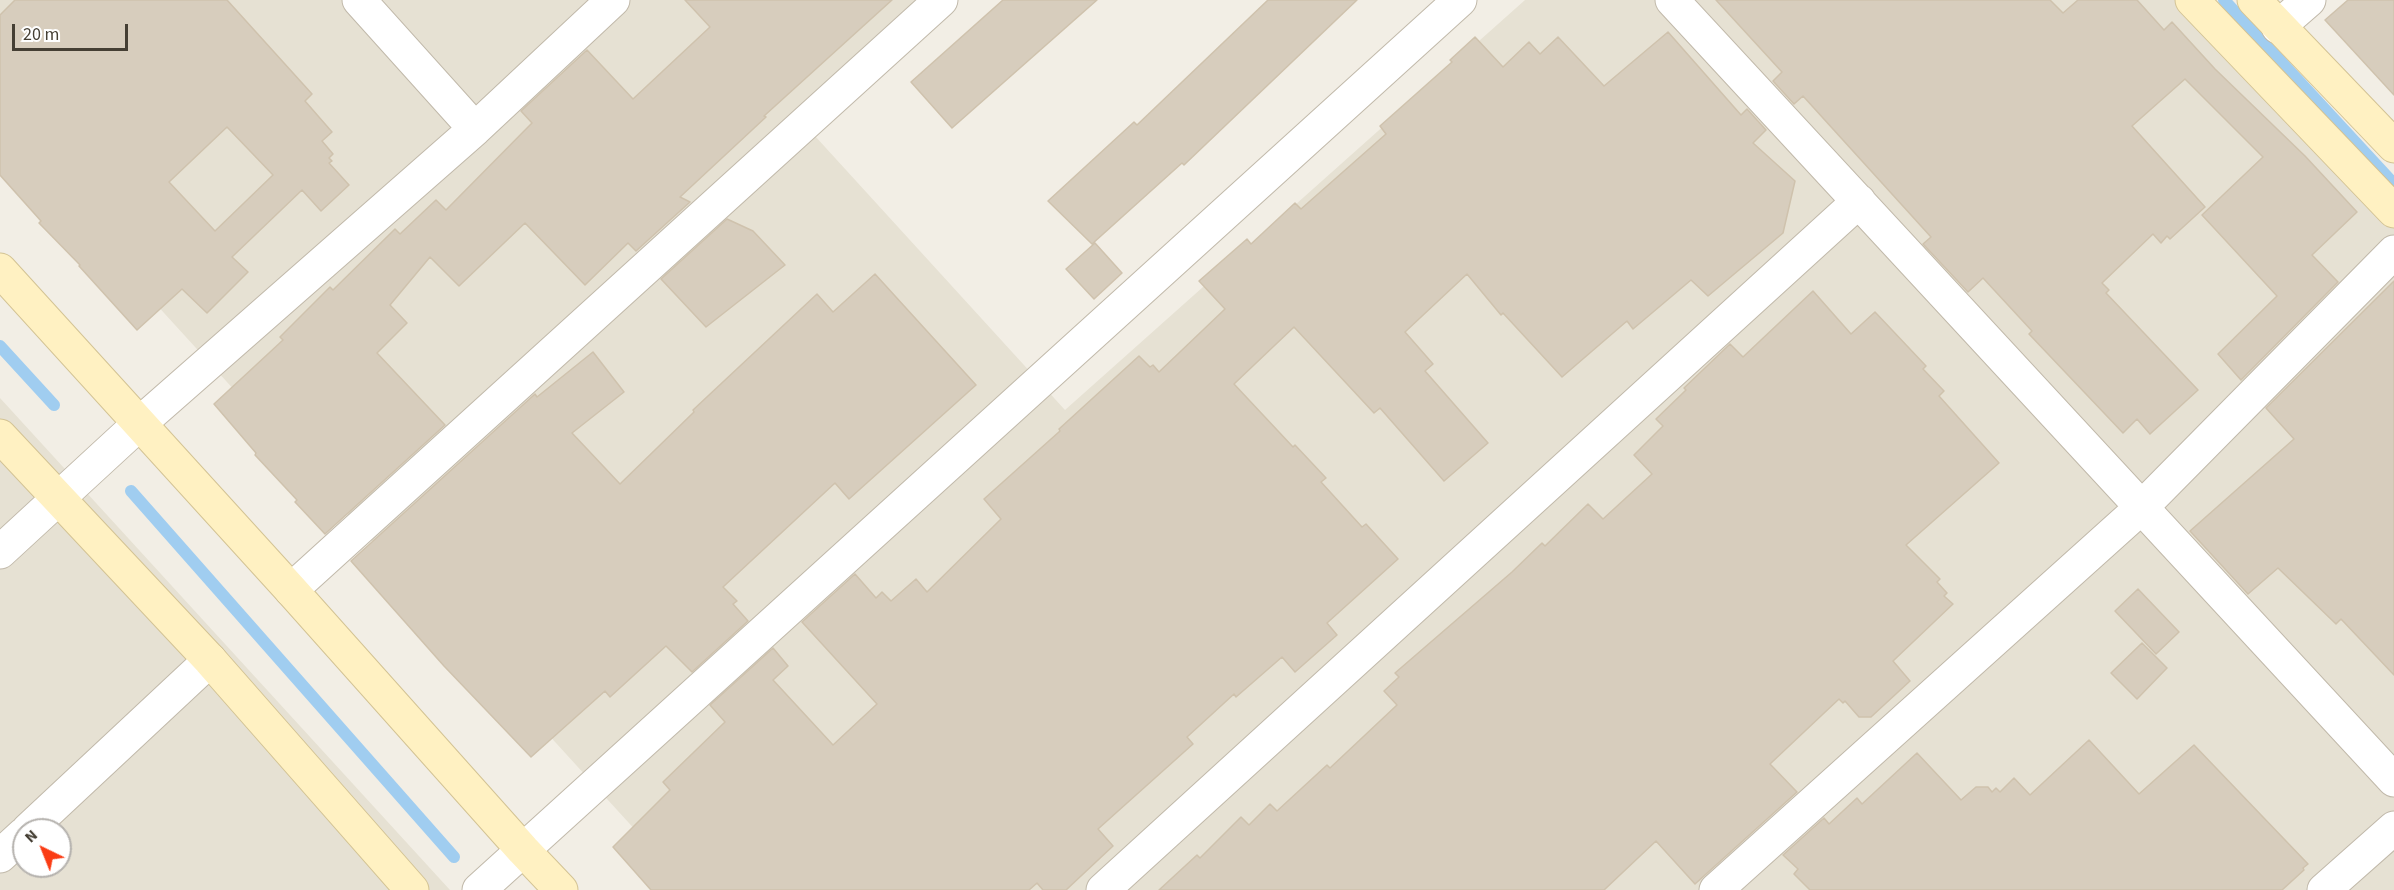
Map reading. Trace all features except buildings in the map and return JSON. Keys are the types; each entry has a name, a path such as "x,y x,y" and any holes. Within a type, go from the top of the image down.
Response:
{"street":[{"path":"359,0 475,129"},
{"path":"0,552 139,424 475,129 613,0"},
{"path":"291,590 941,0"},
{"path":"479,890 1460,0"},
{"path":"1672,0 2394,780"},
{"path":"2192,0 2394,211"},
{"path":"2254,0 2394,146"},
{"path":"2278,27 2309,0"},
{"path":"1103,890 1858,201"},
{"path":"1716,890 2142,507 2394,252"},
{"path":"0,270 561,890"},
{"path":"0,436 210,660 412,890"},
{"path":"41,818 210,660"},
{"path":"2324,890 2394,828"},
{"path":"0,856 12,845"}],"shaded area":[{"path":"0,0 918,0 794,113 1065,410 1525,0 2203,0 2394,209 2394,890 690,890 0,133"},
{"path":"0,398 450,890 0,890"}],"waterway":[{"path":"2224,0 2394,184"},
{"path":"0,346 54,405"},
{"path":"131,491 454,857"}]}
